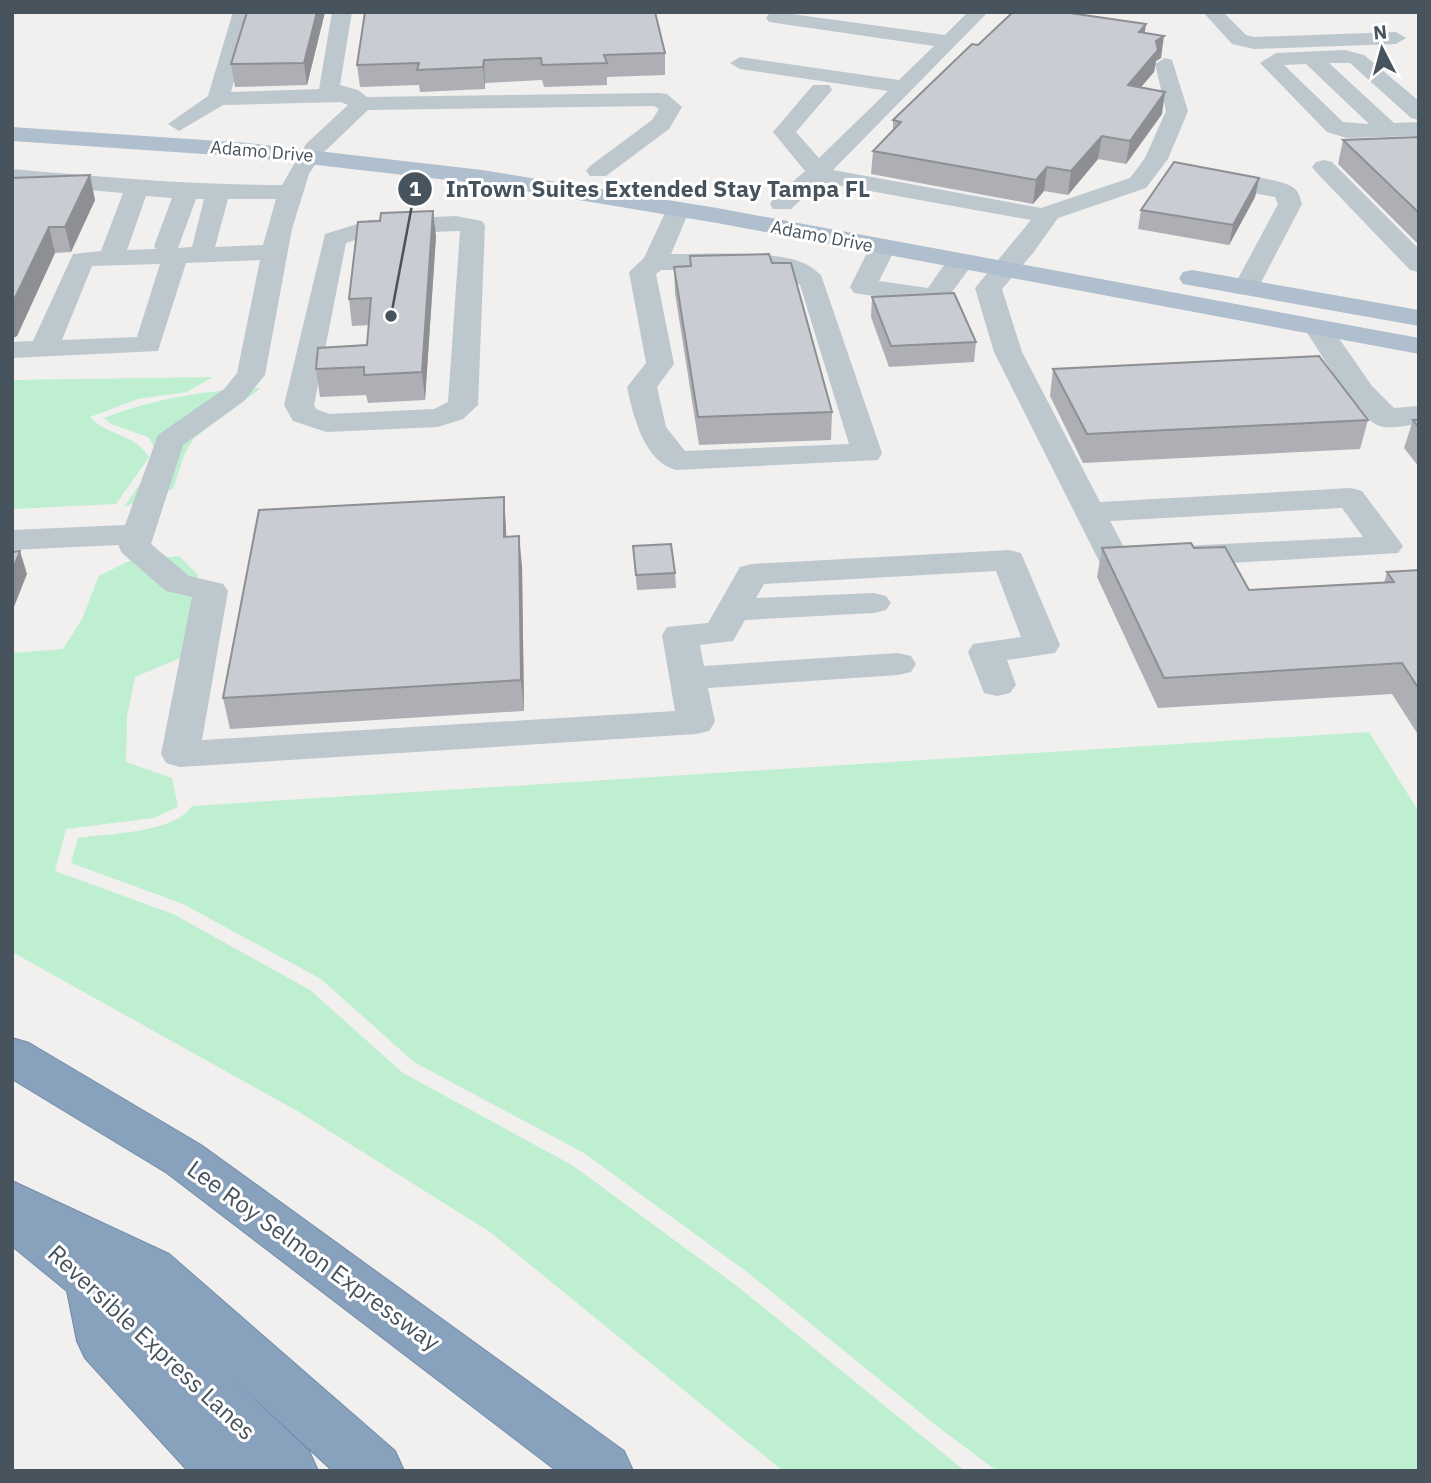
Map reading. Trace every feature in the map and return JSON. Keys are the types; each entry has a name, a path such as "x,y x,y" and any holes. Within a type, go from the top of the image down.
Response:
{"highway":[{"name":"Lee Roy Selmon Expressway","path":"12,1056 184,1159 604,1471"},
{"path":"12,1202 150,1270 375,1471"},
{"name":"Reversible Express Lanes","path":"12,1216 91,1279 289,1471"},
{"path":"91,1279 104,1340 227,1471"}],"main road":[{"name":"Adamo Drive","path":"12,114 179,124 678,209 961,262 1009,254 1050,253"},
{"name":"Adamo Drive","path":"12,134 318,146 552,164"},
{"path":"587,170 625,176"},
{"name":"Adamo Drive","path":"757,199 809,209"},
{"name":"Adamo Drive","path":"1009,254 1319,330 1419,346"},
{"path":"1167,274 1419,318"}],"lane":[{"path":"218,99 243,12"},
{"path":"342,12 329,88 356,99"},
{"path":"782,204 817,173 979,12"},
{"path":"1212,12 1239,40 1254,43 1404,44 1377,23 1365,18"},
{"path":"776,18 949,42"},
{"path":"1311,58 1388,130"},
{"path":"1419,113 1357,59 1276,59 1270,63 1335,127 1347,131 1419,129"},
{"path":"740,62 902,87"},
{"path":"1091,512 1351,498 1386,546 1114,560 1091,512 1032,370 1008,352 988,288 1009,254 1047,216 1093,196 1138,183 1156,159 1177,111 1165,64"},
{"path":"821,90 784,132 817,173 1047,216"},
{"path":"179,124 218,99 659,99 671,107 661,124 587,170"},
{"path":"356,99 298,173 276,252 250,375 234,395 169,441 134,546 178,584 211,592 180,754 696,722 680,635 720,633 752,575 1009,560 1042,645 986,652 997,685"},
{"path":"1324,167 1419,264"},
{"path":"12,176 186,191 292,192"},
{"path":"1200,177 1286,193 1290,204 1245,288"},
{"path":"111,257 138,185"},
{"path":"12,350 148,345 186,191"},
{"path":"203,245 218,192"},
{"path":"655,262 747,262 794,268 812,281 867,453 676,461 651,428 642,387 660,364 642,272 655,262 678,209"},
{"path":"456,223 473,226 463,405 453,413 438,418 326,424 304,415 299,405 319,316 334,239 341,234 370,227 456,223"},
{"path":"883,247 863,287 935,297 961,262"},
{"path":"44,349 82,259 172,250 276,252"},
{"path":"263,318 319,316"},
{"path":"1319,330 1362,392 1386,418 1419,415"},
{"path":"12,540 139,534"},
{"path":"733,610 874,603"},
{"path":"688,678 898,664"}],"green space":[{"path":"213,377 187,392 138,399 90,417 105,428 128,438 149,457 116,504 12,509 12,380"},
{"path":"261,388 194,438 185,453 173,489 124,507 160,455 148,437 111,424 104,418 181,396"},
{"path":"179,556 198,575 185,656 135,677 127,716 126,762 172,778 178,807 153,818 66,829 55,871 173,914 310,990 403,1073 572,1165 737,1286 965,1471 783,1471 490,1232 299,1112 12,952 12,653 63,649 82,619 99,576 129,561"},
{"path":"1369,732 1419,812 1419,1471 997,1471 938,1427 747,1272 584,1153 414,1062 321,979 183,904 71,863 78,838 156,827 183,815 192,806"}],"building":[{"path":"247,12 317,12 304,63 231,64"},
{"path":"365,12 655,12 665,53 604,55 607,63 542,65 541,58 484,60 483,67 417,70 419,63 357,65"},
{"path":"1013,12 1063,12 1146,24 1139,32 1164,36 1156,41 1158,50 1128,85 1165,92 1130,141 1102,136 1071,171 1047,167 1036,180 873,151 901,122 893,120 972,44 978,45"},
{"path":"1419,137 1419,213 1343,140"},
{"path":"1174,162 1259,178 1233,225 1141,210"},
{"path":"90,175 65,227 49,227 12,304 12,178"},
{"path":"433,211 422,372 364,375 364,367 316,369 318,348 367,345 371,298 349,299 358,222 380,221 381,213"},
{"path":"769,254 772,263 791,263 832,412 698,417 674,267 691,266 690,256"},
{"path":"954,293 976,342 891,346 872,297"},
{"path":"1319,356 1368,420 1087,434 1053,369"},
{"path":"504,497 504,537 519,536 521,680 223,698 259,510"},
{"path":"1191,543 1194,548 1225,547 1249,590 1394,582 1387,572 1419,570 1419,689 1402,663 1164,678 1102,548"},
{"path":"671,544 675,573 636,575 633,546"},
{"path":"20,551 12,571 12,552"}],"place":[{"name":"InTown Suites Extended Stay Tampa FL","path":"391,316"}]}
